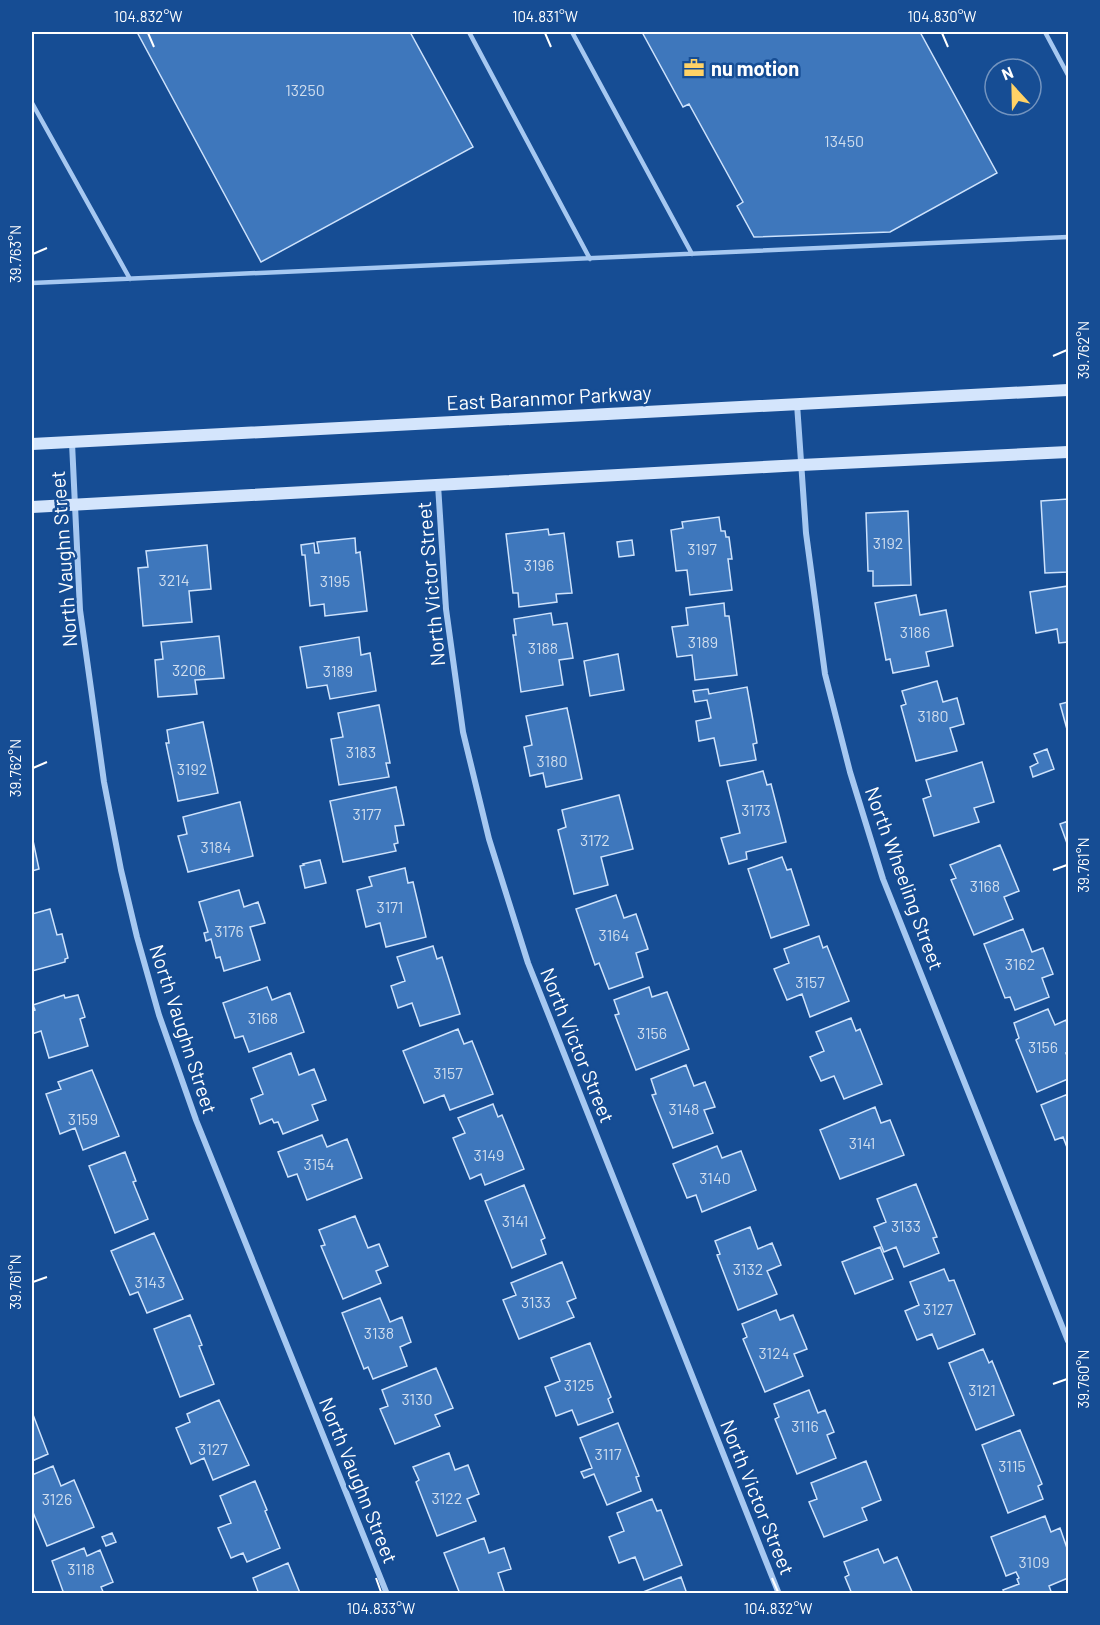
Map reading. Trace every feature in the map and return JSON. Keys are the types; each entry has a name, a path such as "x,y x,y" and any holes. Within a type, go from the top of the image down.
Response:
{"street":[{"name":"East Baranmor Parkway","path":"32,444 1068,390"},
{"name":"North Wheeling Street","path":"797,403 806,532 825,674 850,772 883,879 1068,1341"},
{"name":"North Vaughn Street","path":"72,443 80,610 104,782 121,870 159,1015 200,1131 387,1593"},
{"path":"32,507 1068,452"},
{"name":"North Victor Street","path":"438,485 446,609 463,732 493,851 528,963 779,1593"}],"lane":[{"path":"469,32 590,259"},
{"path":"572,32 692,254"},
{"path":"1045,32 1068,75"},
{"path":"32,103 130,279"},
{"path":"32,283 1068,237"}],"building":[{"path":"137,32 410,32 473,147 261,262"},
{"path":"642,32 920,32 997,173 890,232 754,237 737,206 743,202 689,104 683,107"},
{"path":"1068,499 1068,572 1045,573 1041,501"},
{"path":"908,511 911,585 873,586 873,571 868,571 866,513"},
{"path":"719,517 721,531 725,531 726,537 729,537 732,559 728,559 732,590 690,595 687,570 676,571 671,530 683,528 682,522"},
{"path":"548,529 549,535 564,533 572,593 556,594 557,602 519,607 518,593 513,593 506,534"},
{"path":"355,538 356,553 360,552 367,611 325,616 324,604 310,606 305,555 302,555 301,545 314,543 315,553 319,553 317,542"},
{"path":"632,540 634,555 619,557 617,542"},
{"path":"207,545 211,589 189,591 192,622 143,626 138,568 148,567 146,551"},
{"path":"1068,586 1068,642 1059,643 1057,629 1036,633 1030,592"},
{"path":"916,595 920,615 946,610 953,646 926,652 929,666 893,673 890,659 886,660 875,603"},
{"path":"724,603 725,616 729,616 737,675 695,680 692,655 677,657 672,627 688,625 686,608"},
{"path":"551,613 553,625 567,623 573,658 559,660 563,685 521,692 513,635 516,635 514,619"},
{"path":"219,636 224,678 195,680 197,694 158,697 155,660 163,659 161,642"},
{"path":"359,637 361,655 370,653 376,691 330,699 327,685 307,688 300,647"},
{"path":"618,654 624,690 590,696 584,661"},
{"path":"937,681 943,702 957,698 964,724 950,728 957,751 916,761 901,706 906,704 902,691"},
{"path":"747,687 757,743 753,744 756,760 720,766 714,738 699,741 696,721 711,718 707,700 695,702 693,691 708,689 709,694"},
{"path":"1068,702 1068,733 1060,704"},
{"path":"379,705 390,763 386,763 389,777 339,785 331,739 343,737 338,713"},
{"path":"567,708 582,779 546,787 543,773 530,776 524,747 532,745 526,716"},
{"path":"203,722 218,793 178,801 166,743 169,743 167,730"},
{"path":"1047,749 1054,769 1033,777 1030,767 1038,763 1034,754"},
{"path":"982,762 994,802 974,808 979,822 934,836 923,799 931,796 926,780"},
{"path":"763,771 767,785 771,784 786,842 746,852 747,859 729,864 721,838 740,833 727,781"},
{"path":"396,787 404,825 395,826 398,843 394,844 396,851 343,862 330,801"},
{"path":"619,795 633,849 601,857 608,885 574,894 558,830 566,827 562,810"},
{"path":"240,802 253,856 188,872 178,836 187,834 183,817"},
{"path":"1068,821 1068,846 1060,824"},
{"path":"32,836 39,869 32,871"},
{"path":"1000,845 1019,891 1004,897 1013,919 974,935 951,880 956,878 950,865"},
{"path":"782,857 787,870 791,869 809,925 771,938 748,869"},
{"path":"320,860 326,883 305,888 300,866"},
{"path":"405,868 408,883 413,882 426,937 386,947 380,923 366,927 357,890 372,886 369,877"},
{"path":"239,890 244,907 258,902 265,923 250,927 260,960 224,971 220,957 216,958 211,939 206,941 204,933 208,932 199,902"},
{"path":"616,895 624,918 636,914 648,949 636,953 643,977 609,989 599,963 595,965 576,909"},
{"path":"50,909 57,935 62,934 68,958 65,962 32,971 32,914"},
{"path":"1023,929 1032,952 1043,948 1053,974 1042,978 1049,997 1015,1010 1010,997 1005,998 984,944"},
{"path":"819,936 823,948 827,946 849,1001 810,1017 802,994 787,1000 774,969 789,963 784,949"},
{"path":"433,946 437,959 442,957 460,1014 420,1026 412,1003 398,1008 391,986 405,981 397,957"},
{"path":"267,987 272,1000 290,993 304,1032 249,1052 243,1036 235,1038 223,1003"},
{"path":"649,987 652,997 667,992 689,1049 636,1070 615,1015 619,1014 614,1000"},
{"path":"64,995 65,998 78,995 85,1017 80,1019 88,1046 49,1058 41,1031 32,1034 32,1011 35,1010 33,1005"},
{"path":"1048,1009 1055,1025 1066,1020 1068,1027 1068,1052 1066,1053 1068,1079 1037,1092 1016,1040 1019,1038 1014,1023"},
{"path":"851,1018 856,1031 860,1029 882,1084 844,1099 834,1076 821,1081 810,1057 824,1051 816,1032"},
{"path":"458,1029 464,1044 472,1041 493,1094 450,1110 444,1095 424,1103 403,1051"},
{"path":"291,1053 299,1075 314,1069 326,1100 312,1105 318,1120 283,1134 278,1122 274,1123 272,1119 260,1124 251,1099 263,1094 253,1068"},
{"path":"686,1065 694,1086 705,1082 715,1107 704,1110 713,1133 673,1148 652,1095 656,1094 651,1079"},
{"path":"92,1070 119,1136 83,1150 75,1128 60,1134 46,1094 61,1089 58,1082"},
{"path":"1068,1094 1068,1150 1063,1137 1055,1140 1041,1105"},
{"path":"493,1104 498,1117 502,1115 524,1169 485,1185 481,1174 470,1179 453,1138 465,1133 458,1118"},
{"path":"875,1107 881,1123 890,1120 904,1155 840,1179 820,1130"},
{"path":"322,1135 327,1147 347,1139 362,1178 307,1200 297,1174 288,1177 278,1152"},
{"path":"717,1146 722,1158 741,1151 756,1190 702,1212 696,1195 687,1198 673,1164"},
{"path":"125,1152 136,1181 133,1182 148,1219 115,1233 89,1166"},
{"path":"916,1184 937,1237 933,1238 939,1253 904,1267 896,1247 884,1252 874,1227 886,1222 877,1199"},
{"path":"524,1185 545,1238 541,1240 546,1254 512,1268 485,1201"},
{"path":"355,1216 368,1248 379,1244 388,1266 376,1271 381,1283 343,1299 321,1246 325,1245 319,1230"},
{"path":"750,1227 758,1249 772,1243 781,1265 767,1271 777,1294 738,1310 717,1255 720,1254 715,1241"},
{"path":"154,1233 183,1299 147,1313 138,1292 130,1295 111,1251"},
{"path":"880,1247 893,1279 855,1294 842,1262"},
{"path":"562,1262 576,1298 567,1302 574,1317 519,1339 503,1300 516,1295 511,1283"},
{"path":"944,1269 949,1281 954,1280 975,1334 938,1349 932,1334 917,1340 905,1311 919,1305 910,1282"},
{"path":"380,1298 390,1322 402,1317 411,1342 400,1347 407,1366 373,1379 368,1367 364,1369 342,1313"},
{"path":"776,1310 780,1320 793,1315 807,1349 794,1354 803,1376 765,1392 743,1339 747,1337 742,1324"},
{"path":"190,1315 214,1384 180,1397 154,1329"},
{"path":"590,1343 611,1397 608,1399 613,1412 578,1425 572,1410 556,1416 545,1387 560,1381 551,1358"},
{"path":"983,1349 989,1363 992,1361 1014,1415 976,1430 949,1363"},
{"path":"436,1368 453,1408 435,1415 440,1426 395,1444 380,1409 388,1406 382,1390"},
{"path":"809,1390 818,1413 825,1410 834,1432 827,1435 836,1458 797,1474 775,1419 779,1417 774,1404"},
{"path":"219,1400 249,1465 213,1480 204,1458 191,1464 176,1428 190,1422 187,1414"},
{"path":"32,1412 48,1454 32,1461"},
{"path":"618,1423 639,1476 636,1477 641,1491 607,1505 594,1474 584,1478 581,1472 592,1468 580,1438"},
{"path":"1020,1430 1042,1484 1038,1486 1043,1499 1008,1513 982,1445"},
{"path":"449,1453 455,1470 468,1465 479,1494 467,1499 476,1521 437,1536 416,1482 419,1480 413,1467"},
{"path":"866,1461 881,1500 862,1508 867,1520 824,1537 809,1502 817,1499 811,1483"},
{"path":"53,1466 61,1486 74,1480 94,1527 47,1546 32,1510 32,1475"},
{"path":"255,1481 280,1548 247,1562 243,1553 231,1558 218,1528 231,1523 220,1496"},
{"path":"652,1499 657,1511 661,1510 682,1565 644,1580 635,1557 619,1563 609,1537 624,1531 617,1513"},
{"path":"1045,1516 1051,1532 1060,1528 1068,1551 1068,1578 1049,1586 1052,1594 1005,1594 1003,1590 1019,1584 1017,1579 1019,1578 1016,1572 1006,1576 991,1537"},
{"path":"112,1533 116,1542 106,1546 102,1537"},
{"path":"484,1538 489,1553 504,1548 511,1569 498,1573 505,1594 460,1594 444,1553"},
{"path":"84,1548 87,1556 100,1550 113,1582 101,1587 104,1594 64,1594 52,1561"},
{"path":"878,1549 884,1563 897,1557 913,1594 852,1594 845,1577 849,1575 844,1562"},
{"path":"288,1563 300,1593 259,1594 253,1578"},
{"path":"681,1577 687,1594 643,1594 643,1592"}],"place":[{"name":"nu motion","path":"694,68"}]}
